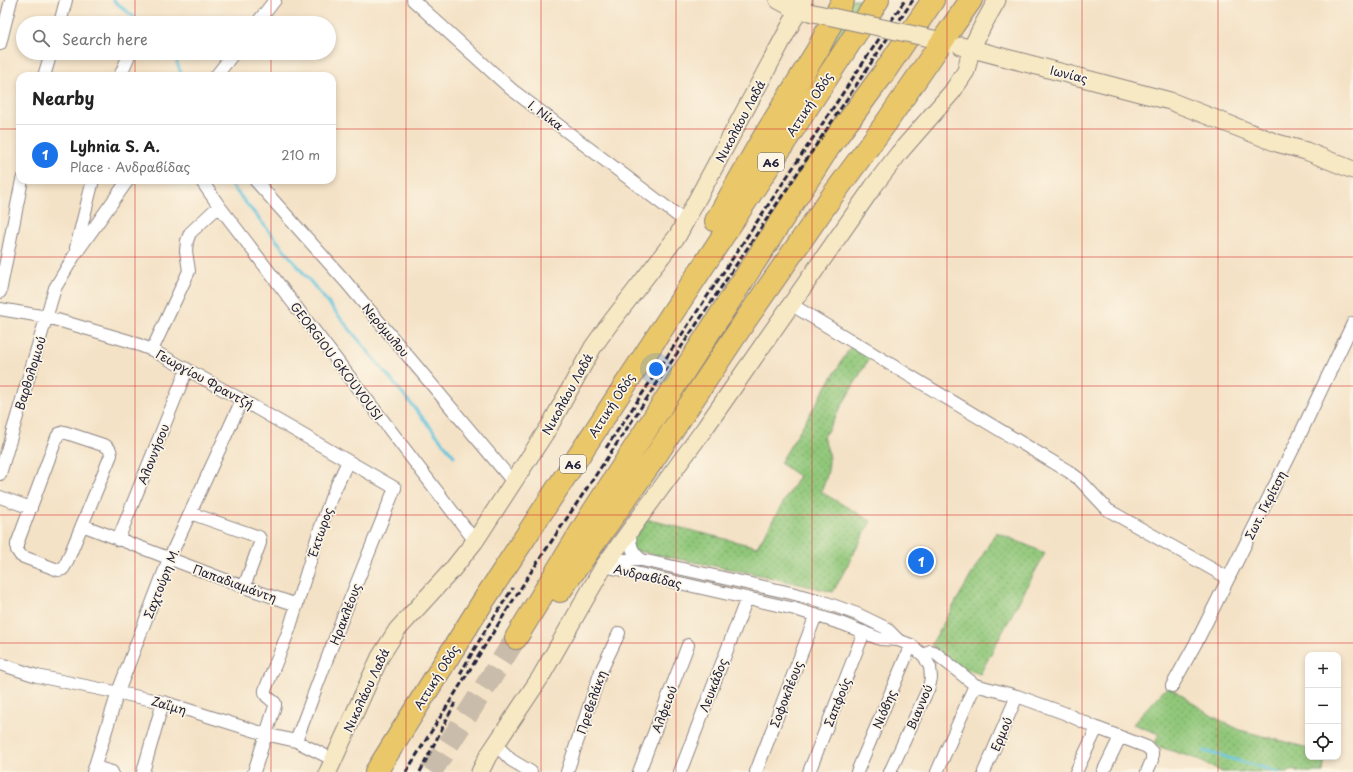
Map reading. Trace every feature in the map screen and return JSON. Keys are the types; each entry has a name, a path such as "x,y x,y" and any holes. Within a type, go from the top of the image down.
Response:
{"highway":[{"path":"664,324 695,259 759,144 818,49 843,0"},
{"name":"Αττική Οδός","path":"376,772 482,603 878,0"},
{"path":"933,0 883,74 829,147 591,515 516,638 548,608 653,460 747,318 830,199 886,123 971,0"},
{"path":"883,74 928,29 950,0"}],"street":[{"path":"0,44 11,0"},
{"path":"62,16 66,0"},
{"path":"262,16 275,0"},
{"name":"Ι. Νίκα","path":"413,0 511,89 686,222"},
{"name":"Ιωνίας","path":"778,0 952,43 1170,101 1277,143 1306,150 1353,170"},
{"path":"480,772 488,756 540,678 604,566 710,421 873,187 952,92 966,71 971,49 997,0"},
{"name":"Νικολάου Λαδά","path":"331,766 380,656 388,642 475,542 549,427 593,347 678,235 804,7"},
{"path":"45,72 49,60"},
{"path":"122,72 127,60"},
{"path":"219,72 229,60"},
{"path":"0,292 21,184"},
{"path":"74,256 92,184"},
{"path":"47,317 55,288 74,256 125,184"},
{"name":"GEORGIOU GKOUVOUSI","path":"204,184 475,542"},
{"name":"Νερόμυλου","path":"259,184 346,282 514,483"},
{"path":"152,350 189,271 186,251 190,233 219,206"},
{"path":"792,305 1068,471 1079,479 1108,510 1228,578"},
{"name":"Γεωργίου Φραντζή","path":"0,309 47,317 129,341 152,350 395,488"},
{"name":"Βαρθολομιού","path":"0,474 47,317"},
{"name":"Σωτ. Γκρίτση","path":"1172,686 1198,639 1294,447 1353,323"},
{"name":"Αλοννήσου","path":"118,540 187,369"},
{"name":"Σαχτούρη Μ.","path":"94,769 118,692 170,559 242,400"},
{"path":"64,432 106,446 110,450 111,455 63,569 58,570 21,556 17,550 17,544 31,508 59,434 64,432"},
{"name":"Έκτωρος","path":"265,734 275,703 266,696 265,690 278,660 298,605 319,532 348,461"},
{"name":"Ηρακλέους","path":"296,741 338,630 395,488"},
{"path":"0,496 31,508"},
{"path":"190,512 259,536 260,544 244,587"},
{"name":"Παπαδιαμάντη","path":"82,525 244,587 298,605"},
{"path":"632,528 630,545 633,552 642,560"},
{"name":"Ανδραβίδας","path":"604,566 623,560 642,560 791,594 857,614 886,628 898,640"},
{"name":"Ανδραβίδας","path":"604,566 816,615 864,632 880,640 898,640 911,645"},
{"name":"Λευκάδος","path":"680,772 747,598"},
{"name":"Σοφοκλέους","path":"756,772 816,615"},
{"name":"Σαπφούς","path":"808,772 864,632"},
{"name":"Πρεβελάκη","path":"567,772 601,671 619,633"},
{"name":"Αλφειού","path":"639,772 688,645"},
{"path":"911,645 924,656 930,651 934,652 975,685 1017,696 1064,713 1097,728 1147,747 1152,752 1152,760 1147,772"},
{"name":"Νιόβης","path":"856,772 911,645"},
{"name":"Βιαννού","path":"890,772 929,687 930,667 924,656"},
{"name":"Ζαΐμη","path":"0,664 37,676 163,702 265,734 296,741 331,766"},
{"path":"937,772 975,685"},
{"name":"Ερμού","path":"984,772 1017,696"},
{"path":"142,772 163,702"},
{"path":"1076,772 1097,728"},
{"path":"254,772 265,734"},
{"path":"1104,772 1120,737"},
{"path":"496,745 512,760 531,772"},
{"path":"94,769 112,772"}],"green space":[{"path":"850,0 863,0 777,134"},
{"path":"851,346 870,357 823,438 828,452 829,465 821,492 871,521 833,592 756,574 616,547 638,517 757,547 799,476 780,463"},
{"path":"996,532 1045,553 980,674 960,667 931,645"},
{"path":"1168,686 1212,716 1240,730 1305,747 1305,760 1325,760 1323,772 1301,772 1293,769 1289,772 1222,772 1197,759 1154,745 1159,734 1133,724"}],"waterway":[{"path":"113,0 132,16"},
{"path":"176,60 180,72"},
{"path":"230,184 454,456"},
{"path":"1204,751 1278,772"}],"tunnel":[{"path":"431,772 516,638"}],"railway":[{"path":"606,448 905,0"},
{"path":"406,772 529,575 913,0"},
{"path":"460,674 486,629 513,588"},
{"path":"420,772 455,703"}],"place":[{"name":"Lyhnia S. A.","path":"921,561"}]}
